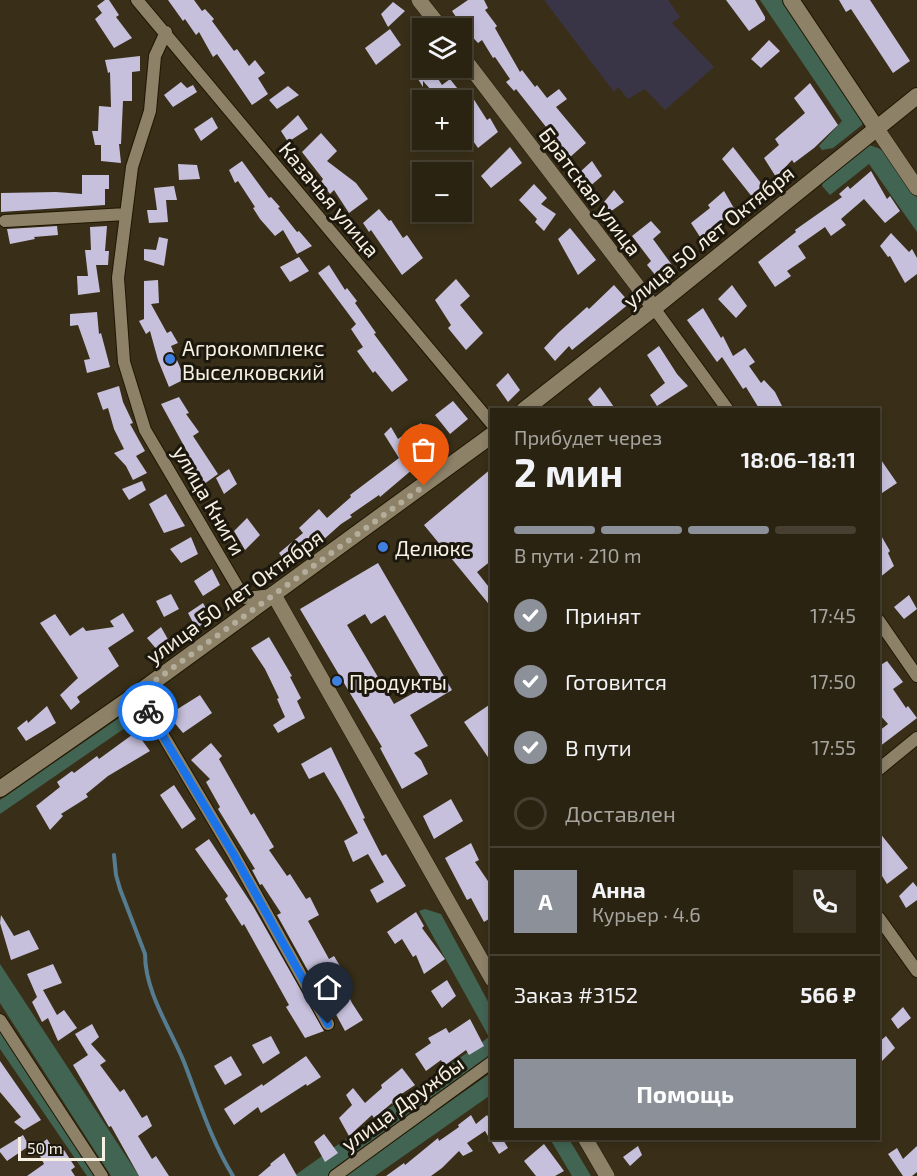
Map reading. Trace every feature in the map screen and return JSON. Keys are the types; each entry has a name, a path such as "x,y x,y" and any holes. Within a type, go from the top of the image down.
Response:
{"main road":[{"path":"791,0 878,129"},
{"name":"улица 50 лет Октября","path":"527,408 917,96"},
{"name":"улица 50 лет Октября","path":"0,789 138,693 490,436"}],"street":[{"name":"Казачья улица","path":"137,0 490,422"},
{"path":"419,0 433,18"},
{"name":"улица Книги","path":"166,32 155,56 150,111 132,167 126,214 118,278 124,362 145,430 244,598 274,595"},
{"name":"Братская улица","path":"472,69 654,308 727,408"},
{"path":"878,129 917,188"},
{"path":"5,221 126,214"},
{"path":"274,595 490,975"},
{"path":"880,622 917,676"},
{"path":"138,693 234,855 328,1024"},
{"path":"880,768 917,738"},
{"path":"880,919 917,971"},
{"path":"0,1020 102,1176"},
{"name":"улица Дружбы","path":"335,1176 490,1063"},
{"path":"586,1140 607,1176"}],"shaded area":[{"path":"544,0 668,0 680,17 672,23 714,67 665,110 645,89 628,99 618,87 614,92"}],"green space":[{"path":"760,0 784,0 863,122 833,148 822,150 819,146 842,121"},
{"path":"869,145 888,154 917,198 917,232 869,164 830,195 822,186 823,182"},
{"path":"140,706 151,728 141,717 0,814 0,800 135,707"},
{"path":"425,909 441,914 490,1005 490,1059 329,1176 294,1176 489,1037 419,911"},
{"path":"0,964 139,1176 111,1176 0,1003"},
{"path":"0,1020 100,1176 87,1176 0,1049"},
{"path":"490,1073 490,1095 375,1176 344,1176"},
{"path":"551,1140 570,1140 591,1176 572,1176"}],"building":[{"path":"109,0 119,15 116,17 132,38 114,48 95,19 102,13 97,6"},
{"path":"168,0 194,0 202,11 205,9 234,51 237,49 249,66 255,60 265,73 258,78 268,94 252,105 217,54 213,57 199,32 196,35"},
{"path":"468,0 484,0 488,8 485,10 497,26 495,28 520,72 522,70 547,98 559,89 567,99 556,107 586,143 569,158 558,142 554,145 546,135 550,132 516,89 514,91 506,82 510,79 495,57 493,58 482,40 478,43 472,37 472,18 457,18 452,11"},
{"path":"726,0 755,0 765,20 749,31"},
{"path":"839,0 870,0 910,61 893,73 851,9 846,12"},
{"path":"393,2 405,11 388,27 381,14"},
{"path":"390,29 401,45 376,65 365,48"},
{"path":"769,40 780,51 761,68 751,59"},
{"path":"140,56 140,71 132,72 132,101 123,101 121,144 119,144 121,163 101,161 101,145 95,145 92,131 98,131 99,106 111,107 110,72 108,73 105,60"},
{"path":"417,78 437,78 442,85 450,79 459,90 431,90 423,81 423,87"},
{"path":"181,82 187,88 193,85 197,92 173,107 164,95"},
{"path":"810,83 838,125 814,148 794,163 792,160 776,177 764,158 779,145 775,139 805,113 794,98"},
{"path":"288,86 299,95 277,109 269,100"},
{"path":"473,98 487,120 490,118 498,132 478,148 472,139 474,131 472,128"},
{"path":"298,115 308,129 288,142 281,131"},
{"path":"212,117 218,128 201,141 194,129"},
{"path":"321,133 337,151 327,161 356,183 368,199 349,213 334,190 330,194 321,182 323,179 302,152"},
{"path":"510,147 522,163 491,188 481,176"},
{"path":"733,147 764,187 753,198 722,159"},
{"path":"242,161 269,198 271,197 280,207 278,208 297,232 299,231 312,246 297,254 283,230 275,236 260,219 253,208 255,207 238,181 235,183 229,170"},
{"path":"592,161 602,176 589,187 580,172"},
{"path":"178,164 197,165 200,179 179,180"},
{"path":"871,171 887,199 890,196 900,211 885,223 864,199 841,219 846,225 831,236 825,227 798,246 806,258 787,271 791,276 775,287 758,262 796,232 795,230 842,197 839,194 848,186 850,189"},
{"path":"82,175 109,175 109,189 105,189 105,205 1,212 1,193 82,194"},
{"path":"534,184 547,198 541,204 556,214 544,231 535,222 537,219 519,200"},
{"path":"174,186 177,200 166,200 168,222 149,223 147,210 157,210 154,188"},
{"path":"614,190 624,202 610,212 604,202"},
{"path":"724,191 735,210 702,240 691,223 710,208 708,205"},
{"path":"379,209 389,221 391,220 403,238 407,235 423,258 402,275 371,230 369,232 363,223"},
{"path":"651,221 661,232 653,239 672,265 657,277 647,265 651,261 632,236"},
{"path":"57,226 58,235 34,237 35,239 10,244 7,229"},
{"path":"107,226 105,251 109,251 108,265 96,265 100,292 78,295 77,276 88,276 85,250 91,250 90,227"},
{"path":"570,228 596,260 578,275 558,239"},
{"path":"891,233 909,252 912,249 917,258 917,274 905,283 890,256 888,257 880,246"},
{"path":"159,237 168,239 164,266 144,260 144,249 156,250"},
{"path":"299,257 309,271 290,282 280,267"},
{"path":"329,265 345,290 347,288 357,301 355,303 376,333 374,334 408,380 392,392 375,371 373,373 357,351 363,347 351,329 356,324 318,273"},
{"path":"456,279 470,296 460,305 483,333 466,350 448,328 451,325 435,300"},
{"path":"158,280 159,303 151,304 167,333 171,331 178,343 171,346 185,379 169,387 150,331 146,334 139,321 144,319 144,281"},
{"path":"614,285 630,303 572,350 569,346 555,361 544,348"},
{"path":"732,285 747,306 736,318 718,299"},
{"path":"703,308 721,338 723,336 733,356 745,348 755,362 749,366 761,383 764,380 775,392 783,408 759,408 746,387 743,389 722,357 717,362 687,320"},
{"path":"97,312 99,334 101,333 110,367 87,373 84,360 90,359 78,325 70,326 70,314"},
{"path":"659,346 677,374 688,386 657,406 650,395 665,383 647,355"},
{"path":"508,373 520,390 508,402 496,385"},
{"path":"119,386 123,402 133,423 130,424 145,451 136,456 147,473 133,480 126,466 114,453 124,449 114,429 108,408 103,410 97,393"},
{"path":"600,387 615,408 595,408 588,399"},
{"path":"179,397 189,413 186,414 199,432 193,436 218,474 200,487 184,458 189,455 161,404"},
{"path":"453,401 468,419 450,434 435,415"},
{"path":"421,423 441,453 422,466 420,463 380,497 379,495 350,515 352,517 289,567 279,553 303,533 299,528 319,509 327,518 351,497 350,495 399,458 384,434 391,427 398,439"},
{"path":"880,458 897,483 880,494"},
{"path":"229,469 237,484 224,494 216,478"},
{"path":"490,470 490,562 477,572 490,588 490,606 424,525"},
{"path":"142,481 146,490 129,500 122,489"},
{"path":"166,494 185,526 164,533 149,504"},
{"path":"247,518 260,535 245,550 234,531"},
{"path":"880,534 890,551 888,553 894,566 880,577"},
{"path":"191,537 198,554 181,563 170,549"},
{"path":"378,563 452,690 410,715 428,746 414,753 421,760 428,774 402,789 380,748 382,747 300,609","holes":["365,614 371,624 385,615 426,686 394,704 347,625"]},
{"path":"212,569 220,585 203,596 194,581"},
{"path":"171,594 179,609 164,617 156,601"},
{"path":"909,595 917,609 904,619 894,607"},
{"path":"203,603 212,619 196,628 188,613"},
{"path":"123,613 134,631 108,648 119,666 77,697 80,702 71,710 60,695 78,678 40,623 55,614 70,636 83,627 86,631 114,627 110,621"},
{"path":"161,627 170,643 158,651 147,638"},
{"path":"269,637 292,676 290,677 301,698 297,701 305,718 278,733 273,725 285,717 277,699 279,698 265,669 251,648"},
{"path":"887,661 903,682 893,689 906,708 908,706 917,718 880,746 880,730 888,724 880,715 880,665"},
{"path":"200,695 212,713 183,733 168,715"},
{"path":"490,704 490,760 464,722"},
{"path":"47,706 56,723 26,741 17,728 27,720 28,723"},
{"path":"136,732 150,751 108,776 86,794 88,797 61,814 63,816 50,830 36,806 60,787 57,782 97,756 99,759"},
{"path":"211,743 222,756 219,759 251,815 254,813 274,847 269,850 287,876 290,874 306,899 310,897 319,915 308,921 329,959 334,956 343,971 338,974 363,1020 345,1031 320,985 317,987 277,915 281,913 262,884 260,885 252,870 255,869 218,809 220,807 206,782 210,779 191,760"},
{"path":"331,747 382,856 386,854 406,886 377,903 370,890 384,882 368,854 353,862 344,841 358,833 341,801 324,772 309,779 301,764"},
{"path":"174,785 196,819 182,829 160,795"},
{"path":"451,799 463,821 434,839 423,816"},
{"path":"880,833 908,868 887,884 880,873"},
{"path":"209,839 253,906 324,1031 305,1038 286,1007 289,1005 244,924 242,926 225,899 228,896 195,849"},
{"path":"471,843 479,860 475,862 490,884 490,918 484,922 471,898 467,900 445,858"},
{"path":"913,882 917,887 917,900 906,908 899,896"},
{"path":"416,912 424,926 422,928 445,959 424,974 416,955 413,957 402,939 395,944 387,932"},
{"path":"1,915 14,936 29,930 39,949 11,960 0,923"},
{"path":"53,964 62,983 43,990 57,1015 64,1010 77,1028 58,1041 48,1018 42,1022 32,1002 37,997 27,974"},
{"path":"447,980 456,996 442,1008 431,991"},
{"path":"903,1007 911,1018 898,1029 891,1019"},
{"path":"470,1019 484,1046 469,1055 466,1050 444,1066 441,1060 426,1071 415,1054 431,1043 428,1038 446,1028 449,1033"},
{"path":"92,1024 99,1037 91,1044 106,1061 100,1065 120,1092 124,1089 142,1118 147,1115 152,1126 138,1136 152,1159 156,1156 169,1176 139,1176 73,1065 88,1055 75,1034"},
{"path":"271,1036 280,1053 263,1064 252,1045"},
{"path":"886,1036 895,1048 880,1063 880,1041"},
{"path":"231,1056 242,1075 225,1085 214,1066"},
{"path":"306,1056 321,1077 261,1113 258,1107 234,1125 224,1109 262,1084 263,1086"},
{"path":"0,1061 41,1120 24,1130 14,1122 21,1117 0,1092"},
{"path":"402,1068 415,1085 400,1095 402,1098 394,1106 392,1103 374,1118 372,1115 349,1136 339,1118 352,1105 346,1095 353,1088 365,1103 382,1088 381,1085"},
{"path":"471,1115 476,1124 487,1115 490,1120 490,1139 485,1131 467,1143 473,1151 463,1156 459,1151 431,1176 386,1176 404,1163 405,1165 438,1138 439,1141 459,1127 458,1125"},
{"path":"324,1134 338,1153 325,1162 314,1142"},
{"path":"23,1135 29,1146 7,1161 0,1149"},
{"path":"47,1139 57,1155 64,1150 75,1167 71,1170 75,1176 27,1176 44,1164 36,1148"},
{"path":"490,1140 503,1140 508,1148 499,1154"},
{"path":"544,1144 564,1171 555,1176 536,1176 524,1161"},
{"path":"638,1146 642,1155 630,1166 623,1157"},
{"path":"917,1146 917,1172 912,1176 903,1176 888,1154 897,1148 903,1159"},
{"path":"284,1153 297,1176 258,1176 270,1164"}],"waterway":[{"path":"114,855 120,889 145,954 149,982 159,1010 184,1062 212,1134 233,1176"}],"way so far":[{"path":"148,711 138,693 424,486"}],"place":[{"name":"Агрокомплекс Выселковский","path":"170,359"},
{"name":"Делюкс","path":"383,547"},
{"name":"Продукты","path":"337,681"}],"route":[{"path":"148,711 234,855 328,1024"}]}
